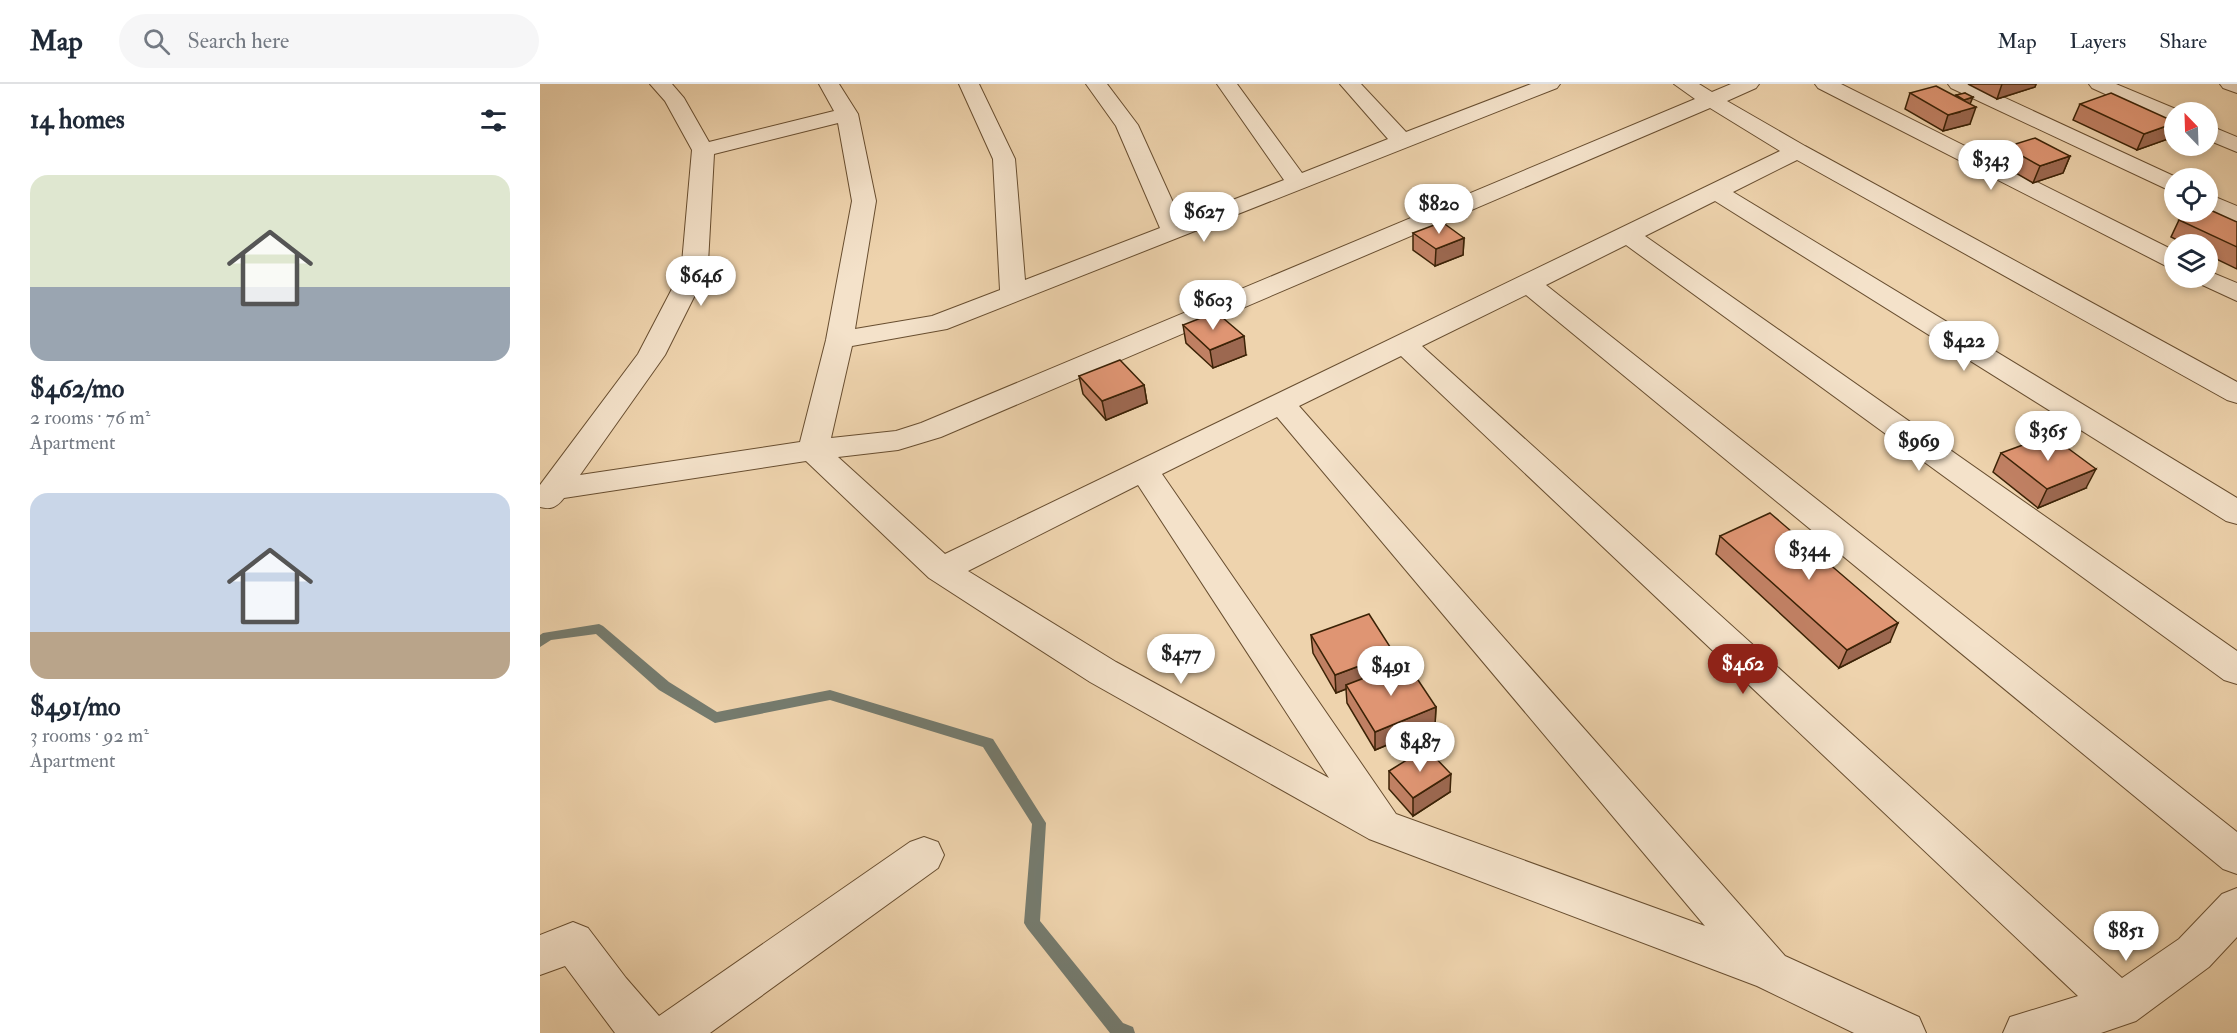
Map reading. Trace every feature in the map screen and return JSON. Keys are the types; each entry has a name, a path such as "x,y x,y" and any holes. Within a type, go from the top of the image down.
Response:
{"street":[{"path":"547,498 651,355 687,285 695,263 703,150 674,98 660,84"},
{"path":"813,450 840,340 864,201 847,114 829,84"},
{"path":"969,84 1004,159 1013,294"},
{"path":"1096,84 1127,125 1174,232"},
{"path":"1227,84 1298,184"},
{"path":"1350,84 1402,141"},
{"path":"840,340 938,323 1550,84"},
{"path":"1684,84 1797,151 2237,394"},
{"path":"547,498 813,450 898,440 931,430 1749,84"},
{"path":"1825,84 1897,112 2164,255"},
{"path":"2099,84 2164,112"},
{"path":"2230,84 2237,87"},
{"path":"1949,87 2164,181"},
{"path":"703,150 847,114"},
{"path":"2218,136 2237,144"},
{"path":"941,570 1143,469 1629,236 1797,151"},
{"path":"1716,192 2237,513"},
{"path":"2218,206 2237,215"},
{"path":"1629,236 2237,670"},
{"path":"2218,283 2237,292"},
{"path":"1528,284 2237,856"},
{"path":"1404,344 2120,1006"},
{"path":"1281,403 1771,972"},
{"path":"813,450 941,570 1103,672 1383,827 1771,972 1903,1033"},
{"path":"1143,469 1383,827"},
{"path":"672,1033 924,855"},
{"path":"2026,1033 2120,1006 2194,953 2237,907"},
{"path":"540,954 573,942 610,993 644,1033"}],"building":[{"path":"1936,86 1976,107 1948,115 1910,93"},
{"path":"1965,93 1973,97 1964,100 1956,95"},
{"path":"2111,93 2164,117 2164,127 2144,134 2080,104"},
{"path":"2035,138 2070,156 2040,166 2006,147"},
{"path":"2218,213 2237,222 2237,247 2218,238 2218,234 2209,234 2183,222 2218,222"},
{"path":"1442,222 1464,238 1436,249 1413,233"},
{"path":"1216,312 1244,336 1210,350 1183,325"},
{"path":"1120,360 1144,385 1102,401 1079,376"},
{"path":"2050,435 2096,469 2047,489 2001,453"},
{"path":"1770,513 1898,623 1847,650 1720,536"},
{"path":"1369,614 1394,653 1335,675 1311,635"},
{"path":"1406,662 1436,707 1375,732 1346,685"},
{"path":"1426,748 1451,774 1413,798 1389,771"}],"waterway":[{"path":"540,642 548,636 599,629 664,686 715,718 830,695 988,743 1039,823 1032,923 1117,1029 1127,1033"}]}
